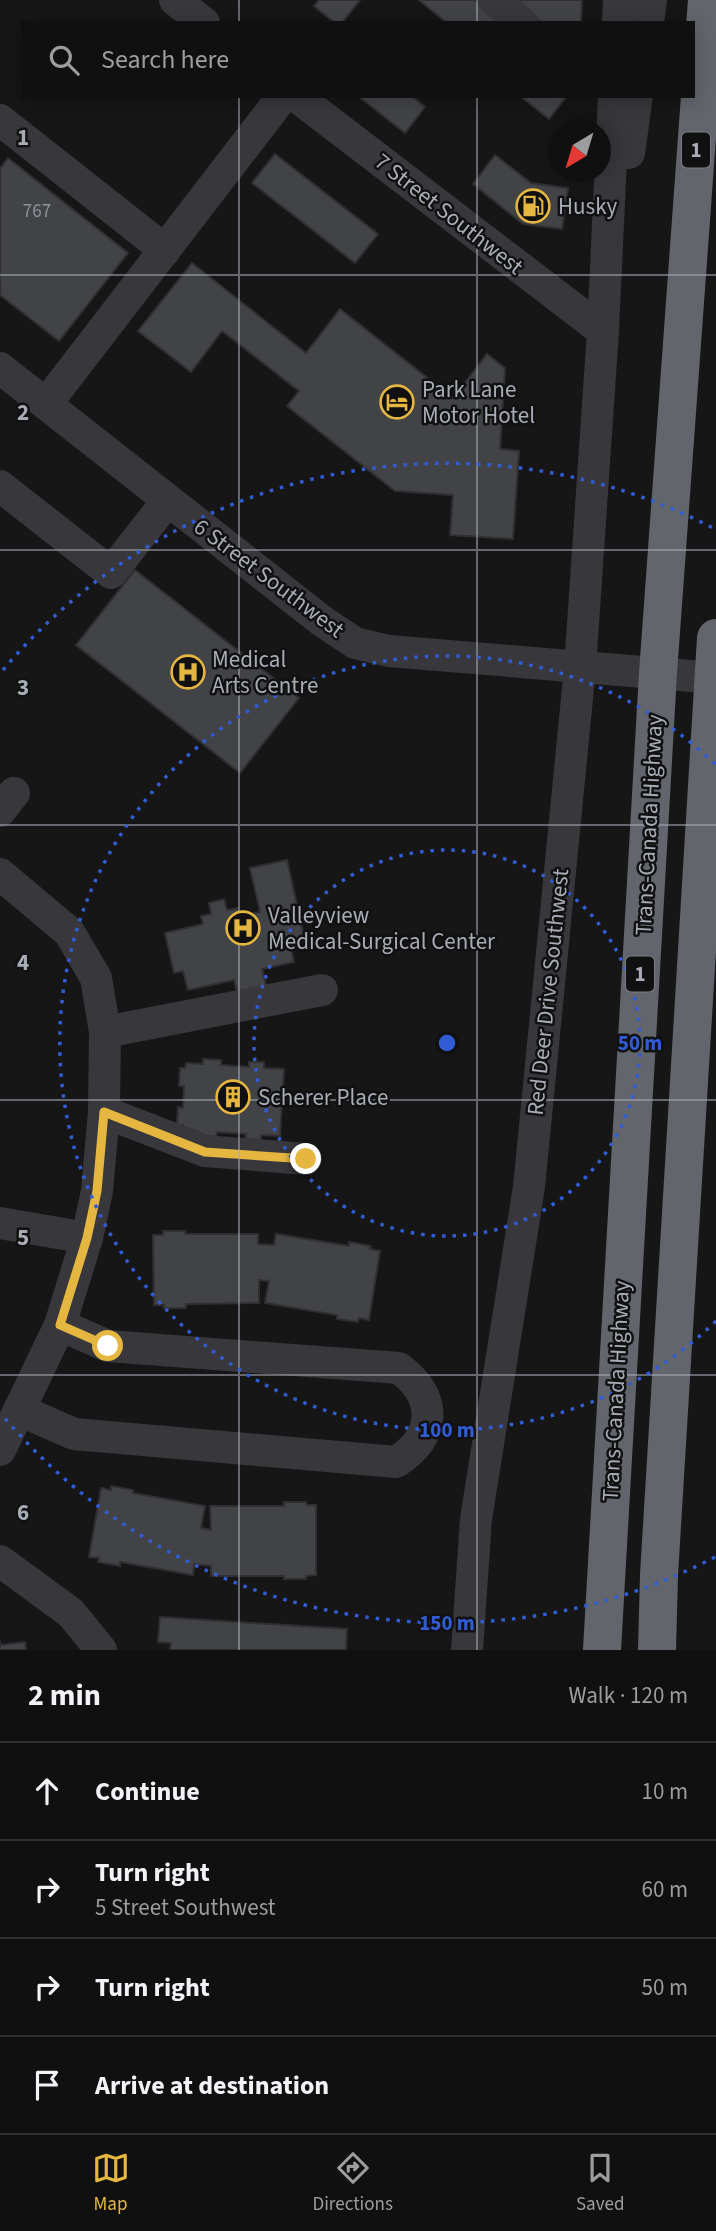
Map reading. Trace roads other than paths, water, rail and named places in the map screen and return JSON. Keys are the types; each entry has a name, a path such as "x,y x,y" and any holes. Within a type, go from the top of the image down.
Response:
{"highway":[{"name":"Trans-Canada Highway","path":"602,1650 658,673 707,0"},
{"path":"657,1650 660,1548 716,638"}],"street":[{"path":"494,0 520,21"},
{"path":"618,21 619,0"},
{"path":"648,21 651,0"},
{"path":"178,1 202,21"},
{"path":"46,404 281,98"},
{"name":"7 Street Southwest","path":"299,98 603,331"},
{"name":"Red Deer Drive Southwest","path":"467,1650 476,1520 529,1187 580,668 603,331 614,98"},
{"name":"Red Deer Drive Southwest","path":"603,331 637,98"},
{"path":"0,120 165,250"},
{"name":"6 Street Southwest","path":"3,376 46,404 322,621 355,643 390,651 714,678"},
{"path":"0,486 111,573 168,500"},
{"path":"0,874 69,932 96,978 105,1032 104,1112 97,1191 87,1238 60,1325 0,1450"},
{"path":"105,1032 322,990"},
{"path":"104,1112 205,1152 306,1159"},
{"path":"0,1223 87,1238"},
{"path":"19,1410 74,1434 396,1462 411,1452 420,1441 426,1426 427,1407 423,1392 414,1379 399,1368 108,1346 60,1325"},
{"path":"0,1561 71,1613 101,1650"}],"place":[{"name":"Husky","path":"533,206"},
{"name":"Park Lane Motor Hotel","path":"397,402"},
{"name":"Medical Arts Centre","path":"188,672"},
{"name":"Valleyview Medical-Surgical Center","path":"243,928"},
{"name":"Scherer Place","path":"233,1097"}]}
